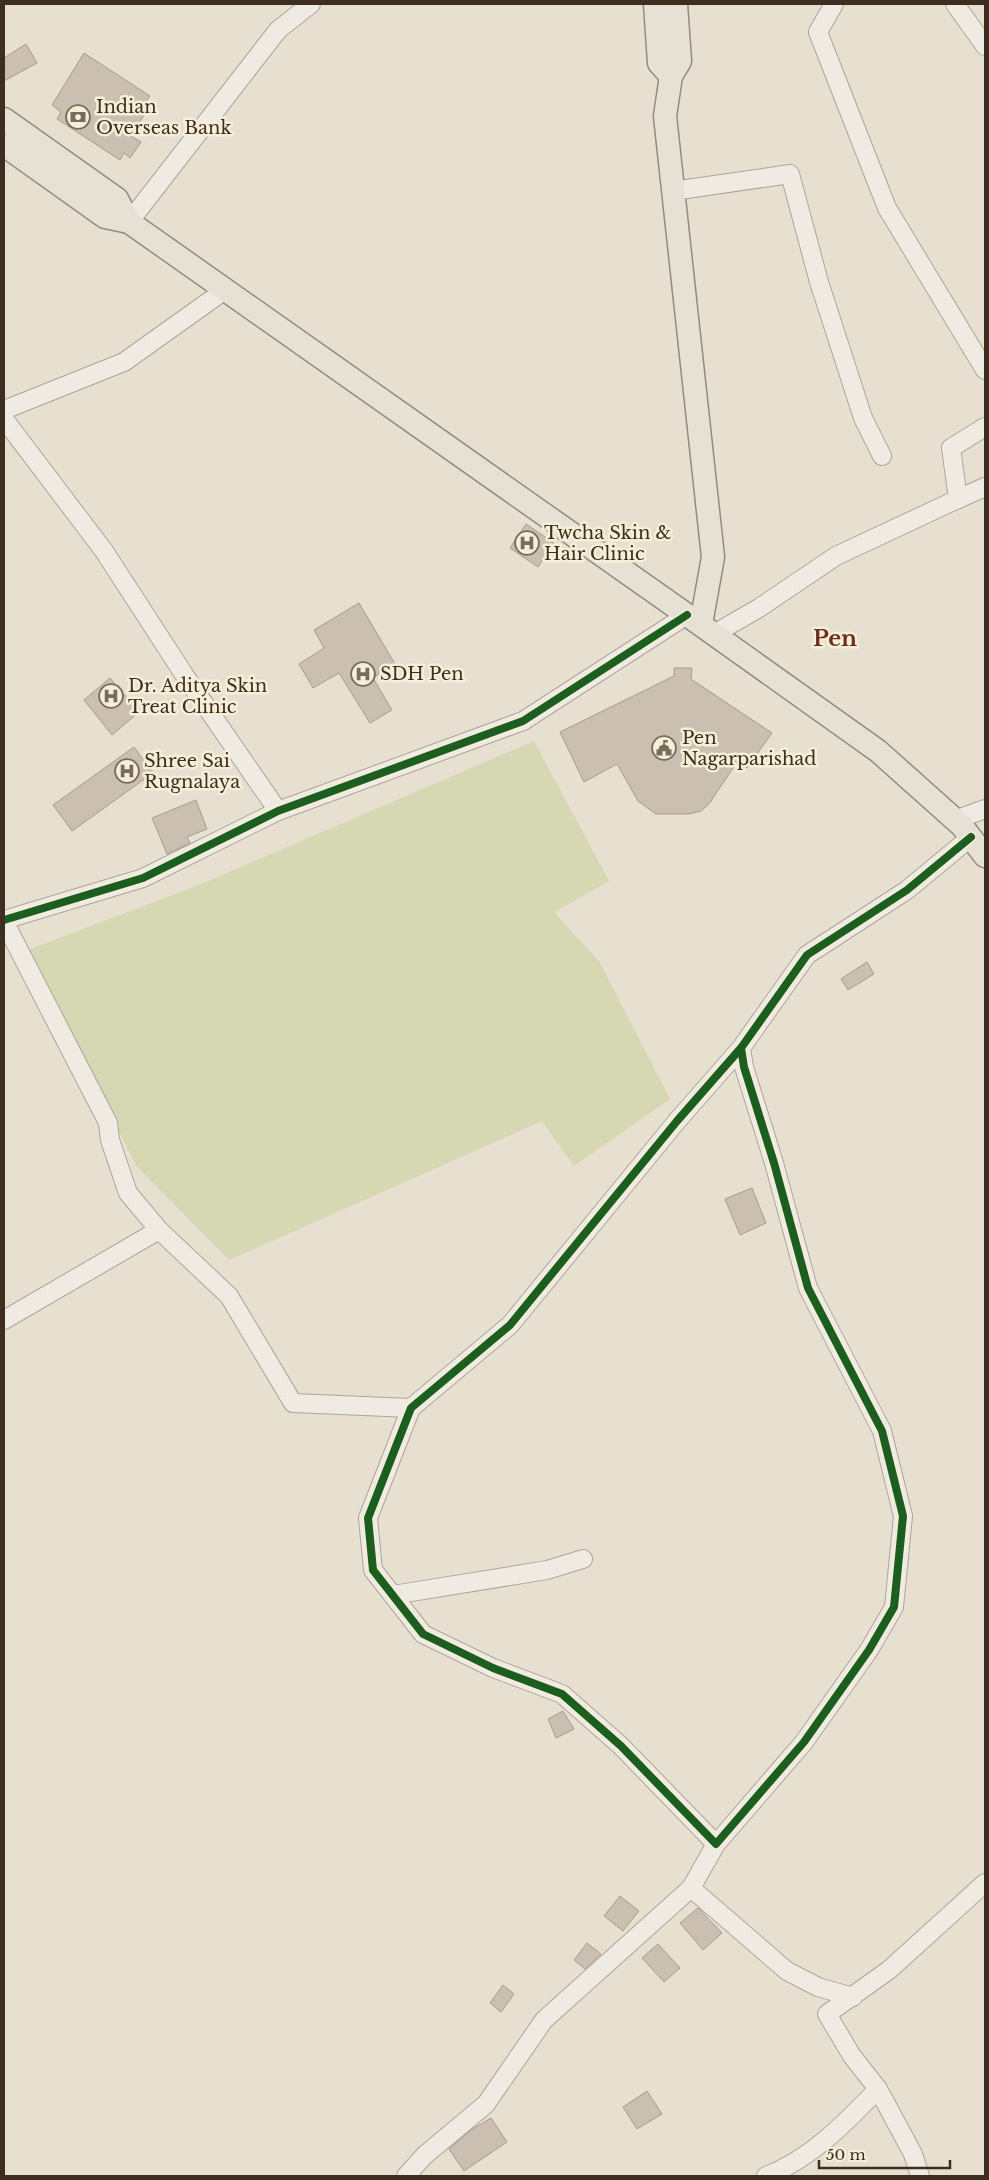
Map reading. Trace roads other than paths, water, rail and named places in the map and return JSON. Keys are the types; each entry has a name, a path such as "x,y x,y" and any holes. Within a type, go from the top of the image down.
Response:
{"main road":[{"path":"655,4 659,63 671,76"},
{"path":"676,4 680,61 671,76 665,116 713,556 701,624"},
{"path":"4,119 117,200 128,222"},
{"path":"4,145 105,217 128,222 701,624 878,752 955,820 985,856"}],"street":[{"path":"128,222 278,30 311,4"},
{"path":"834,4 818,32 887,208 985,370"},
{"path":"955,4 985,46"},
{"path":"673,191 790,174 819,282 860,409 882,456"},
{"path":"4,410 124,362 225,290"},
{"path":"4,419 104,551 185,676 278,811"},
{"path":"958,499 951,448 985,427"},
{"path":"410,1408 293,1403 229,1296 158,1230 128,1193 110,1140 108,1124 4,921 143,878 278,811 523,721 701,624 759,608 836,556 985,487"},
{"path":"955,820 985,809"},
{"path":"716,1844 622,1746 562,1694 493,1668 423,1634 374,1570 368,1518 410,1408 510,1325 677,1120 741,1048 807,956 907,890 971,837"},
{"path":"406,2176 425,2155 486,2104 544,2020 691,1888 716,1844 804,1742 869,1650 894,1607 903,1516 882,1431 808,1288 774,1163 744,1067 741,1048"},
{"path":"4,1320 158,1230"},
{"path":"393,1595 547,1570 583,1559"},
{"path":"920,2176 913,2154 878,2089 852,2056 827,2014 853,1997 913,1949 985,1882"},
{"path":"691,1888 787,1971 818,1987 853,1997"},
{"path":"766,2176 786,2169 841,2126 878,2089"}],"place":[{"name":"Indian Overseas Bank","path":"78,117"},
{"name":"Twcha Skin & Hair Clinic","path":"527,543"},
{"name":"SDH Pen","path":"363,674"},
{"name":"Dr. Aditya Skin Treat Clinic","path":"111,696"},
{"name":"Pen Nagarparishad","path":"664,748"},
{"name":"Shree Sai Rugnalaya","path":"127,771"}],"district":[{"name":"Pen","path":"835,638"}]}
